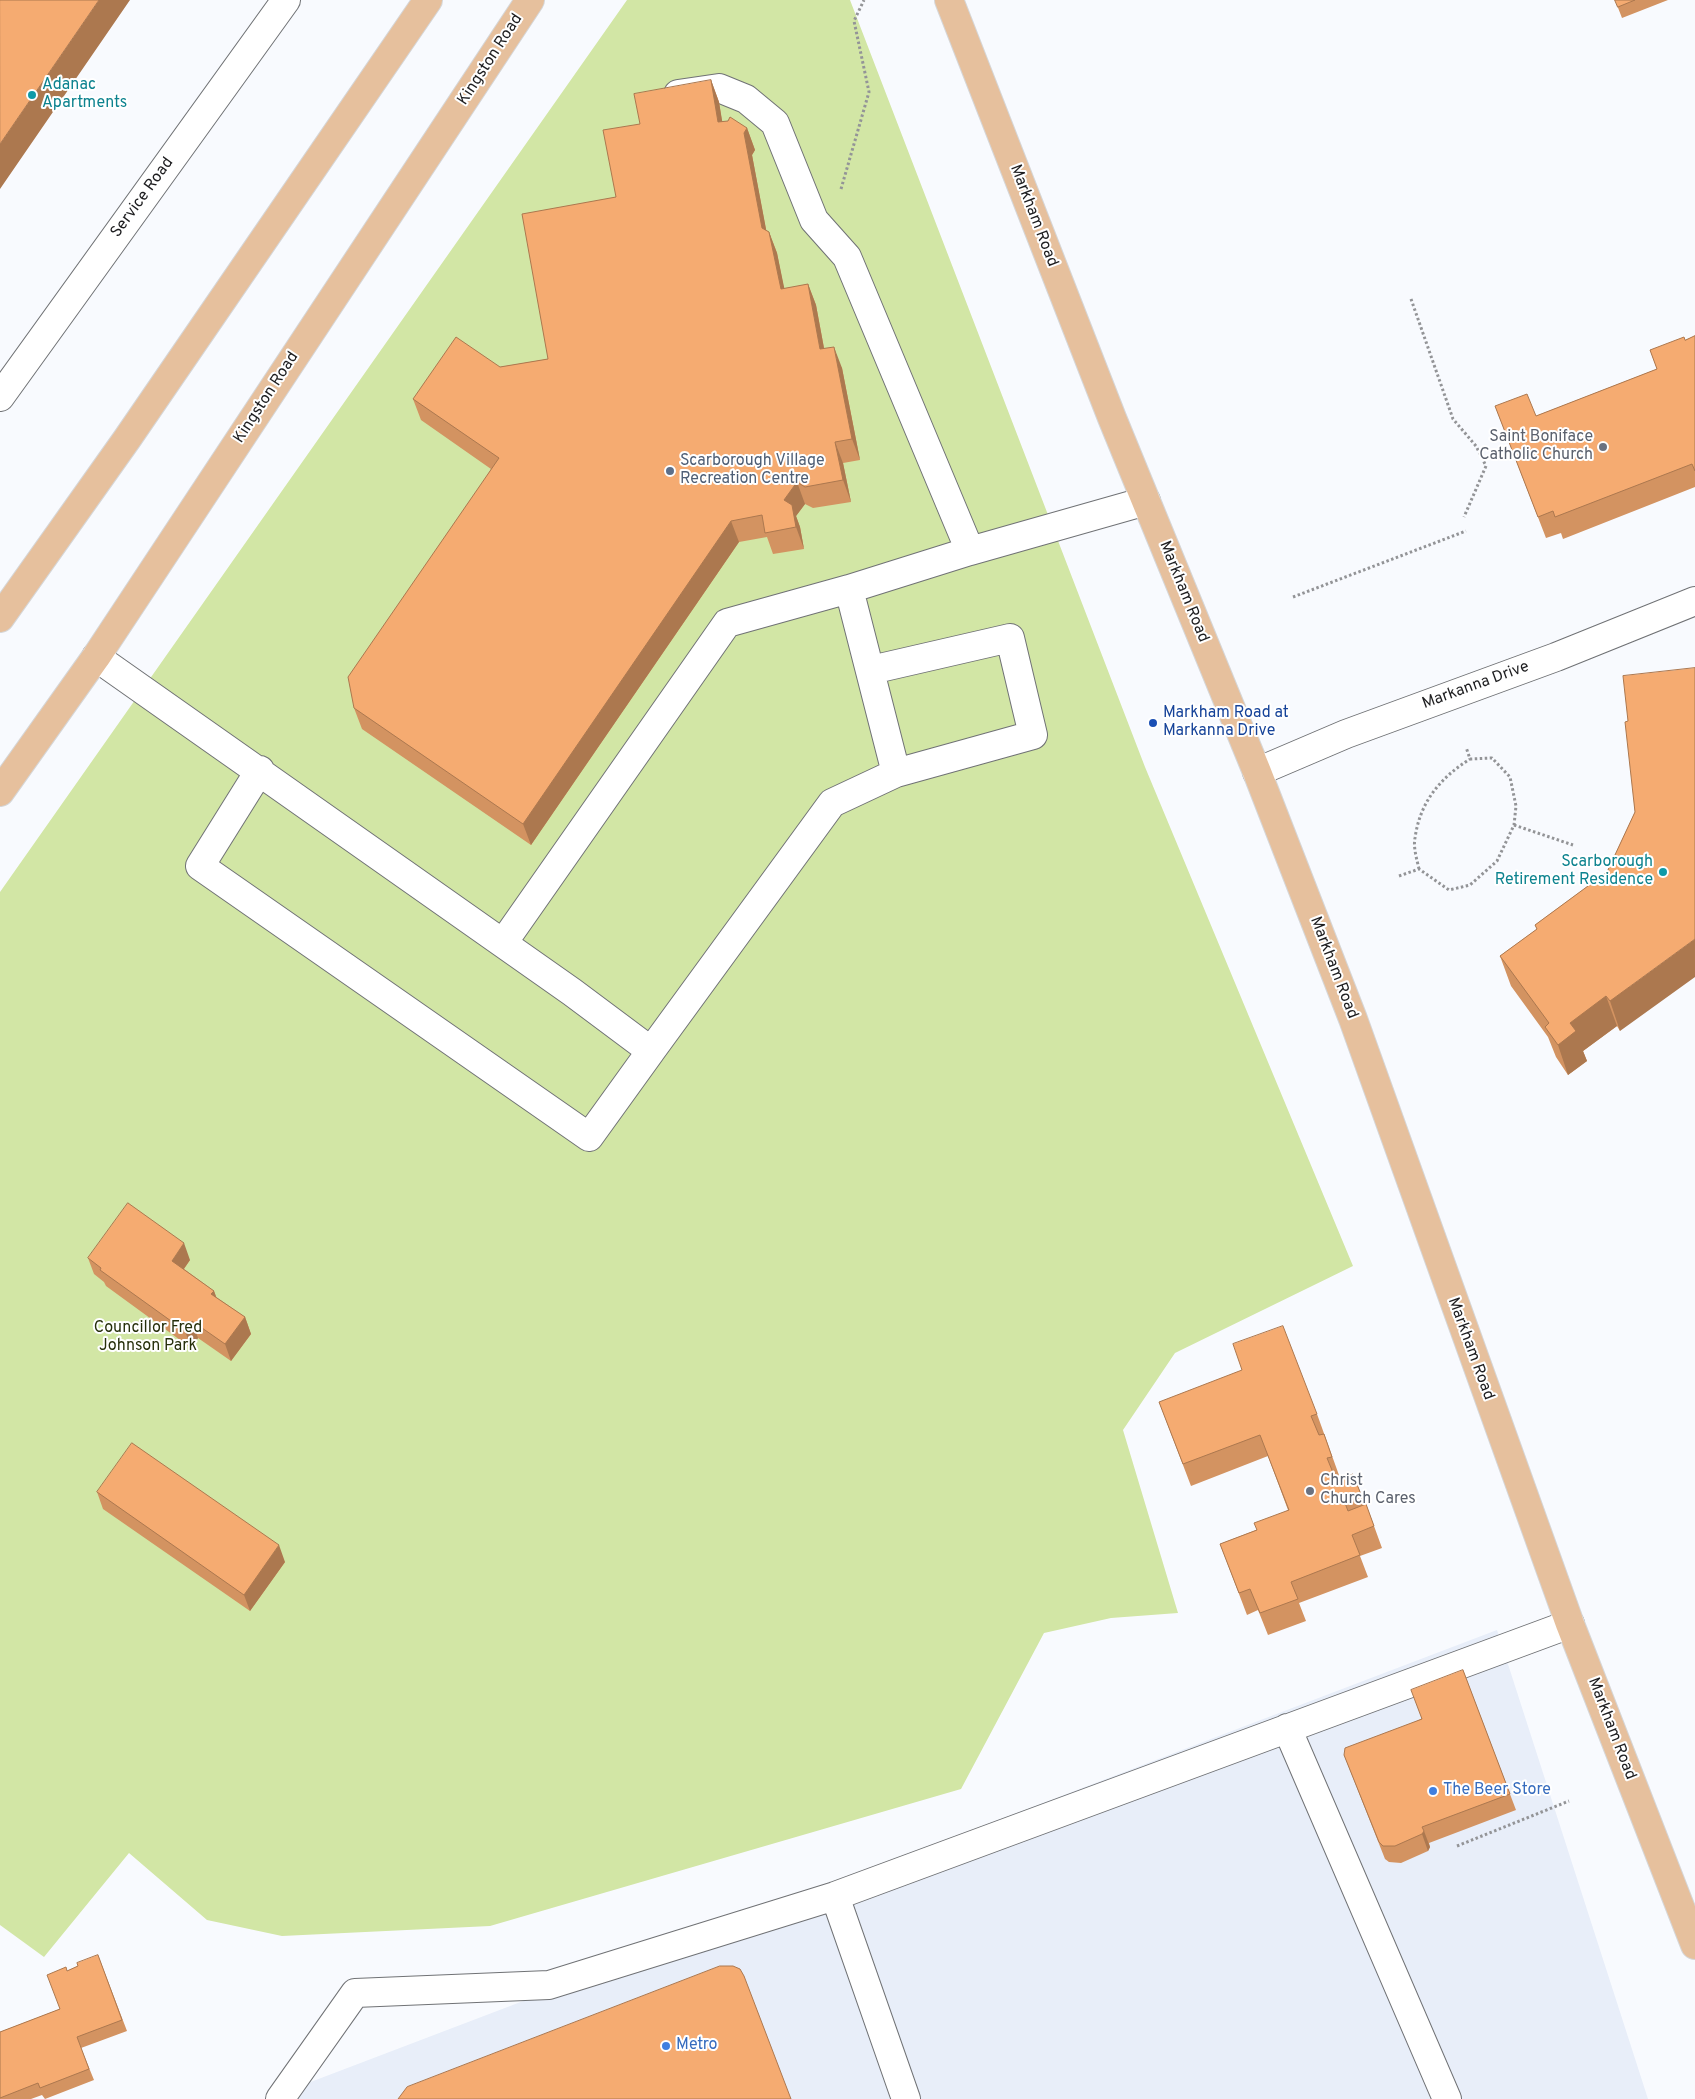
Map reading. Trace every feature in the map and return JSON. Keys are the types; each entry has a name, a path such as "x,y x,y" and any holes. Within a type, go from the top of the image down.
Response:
{"main road":[{"path":"0,618 127,439 428,0"},
{"name":"Kingston Road","path":"0,792 96,657 530,0"},
{"name":"Markham Road","path":"949,0 1146,501 1257,772 1353,1019 1570,1624 1695,1945"}],"street":[{"name":"Service Road","path":"0,397 286,0"},
{"path":"650,98 720,88 746,99 775,123 814,220 847,257 970,551"},
{"path":"503,943 727,623 850,589 970,551 1146,501"},
{"path":"850,589 896,772"},
{"name":"Markanna Drive","path":"1257,772 1346,734 1556,657 1695,601"},
{"path":"260,770 200,866 589,1137 832,802 896,772 1034,735 1010,638 871,670"},
{"path":"96,657 260,770 503,943 650,1051"},
{"path":"280,2099 355,1993 549,1985 835,1896 1570,1624"},
{"path":"1288,1728 1447,2099"},
{"path":"835,1896 906,2099"}],"path":[{"path":"828,235 869,92 854,21 864,0"},
{"path":"1411,299 1454,419 1476,446 1486,466 1464,517"},
{"path":"1293,597 1466,531"},
{"path":"1466,747 1470,759"},
{"path":"1492,758 1510,777 1516,806 1514,825 1497,862 1470,885 1449,890 1419,869 1414,840 1425,803 1448,773 1470,759 1492,758"},
{"path":"1514,825 1573,845"},
{"path":"1399,876 1419,869"},
{"path":"1457,1846 1569,1800"}],"shaded area":[{"path":"1497,1630 1648,2099 266,2099"}],"green space":[{"name":"Councillor Fred Johnson Park","path":"627,0 850,0 1145,767 1353,1266 1175,1353 1123,1430 1178,1613 1111,1618 1044,1633 961,1789 490,1926 282,1936 207,1920 129,1853 44,1957 0,1925 0,892"}],"building":[{"path":"0,0 99,0 0,144"},
{"path":"1615,0 1635,0 1618,7"},
{"name":"Scarborough Village Recreation Centre","path":"711,80 718,122 728,121 730,117 747,128 744,133 762,228 769,232 781,289 808,284 820,349 834,347 852,439 835,442 843,480 805,487 797,482 784,500 792,505 796,527 765,533 762,515 731,521 523,824 354,708 348,677 499,458 413,399 456,337 500,367 548,359 522,214 616,197 603,130 640,124 634,94"},
{"name":"Saint Boniface Catholic Church","path":"1695,336 1695,471 1692,464 1555,517 1553,511 1538,517 1495,406 1527,394 1536,416 1657,369 1650,350 1684,337 1685,340"},
{"name":"Scarborough Retirement Residence","path":"1695,668 1695,939 1610,1001 1606,996 1570,1023 1576,1031 1558,1045 1545,1027 1549,1023 1500,956 1537,929 1535,925 1607,872 1635,812 1625,722 1628,721 1623,676"},
{"path":"128,1203 184,1243 172,1261 214,1291 211,1294 245,1317 225,1344 192,1321 185,1331 100,1270 101,1268 88,1258"},
{"name":"Christ Church Cares","path":"1283,1326 1317,1414 1311,1416 1319,1435 1324,1434 1332,1457 1327,1458 1336,1480 1353,1474 1362,1497 1345,1503 1348,1511 1366,1504 1374,1526 1352,1535 1360,1555 1291,1582 1298,1599 1260,1613 1250,1589 1239,1593 1220,1544 1257,1530 1254,1523 1289,1510 1260,1435 1183,1464 1159,1402 1242,1370 1233,1344"},
{"path":"132,1443 279,1545 244,1595 97,1492"},
{"name":"The Beer Store","path":"1463,1670 1510,1794 1422,1827 1424,1831 1422,1834 1395,1846 1383,1846 1379,1842 1344,1755 1345,1748 1422,1719 1411,1690"},
{"path":"98,1955 122,2020 77,2037 89,2069 40,2088 38,2083 0,2098 0,2032 60,2009 47,1975 66,1967 67,1971 78,1966 77,1963"},
{"name":"Metro","path":"720,1966 733,1966 740,1969 744,1976 791,2099 398,2099 407,2087"}],"place":[{"name":"Adanac Apartments","path":"32,95"},
{"name":"Saint Boniface Catholic Church","path":"1603,447"},
{"name":"Scarborough Village Recreation Centre","path":"670,471"},
{"name":"Markham Road at Markanna Drive","path":"1153,723"},
{"name":"Scarborough Retirement Residence","path":"1663,872"},
{"name":"Christ Church Cares","path":"1310,1491"},
{"name":"The Beer Store","path":"1433,1791"},
{"name":"Metro","path":"666,2046"}]}
